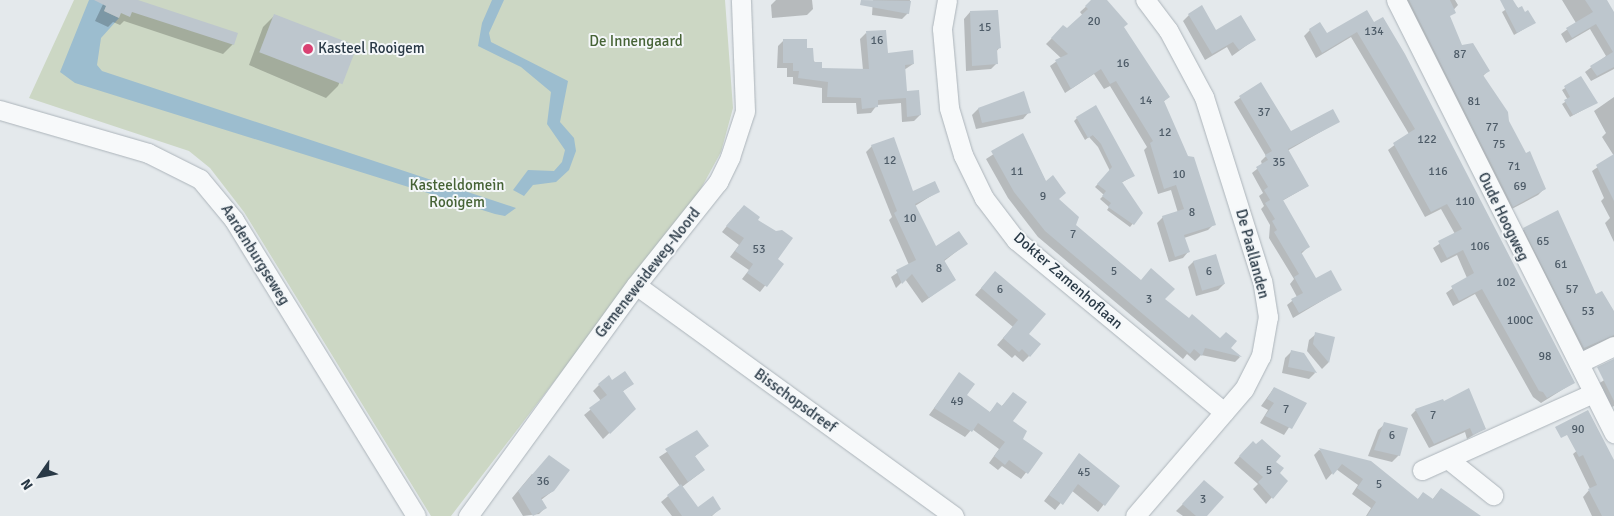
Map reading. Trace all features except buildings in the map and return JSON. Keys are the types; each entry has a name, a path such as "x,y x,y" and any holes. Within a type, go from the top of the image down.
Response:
{"street":[{"name":"Gemeneweideweg-Noord","path":"468,516 636,285 718,182 739,134 745,111 740,0"},
{"name":"Dokter Zamenhoflaan","path":"947,0 942,29 949,108 963,155 984,198 1016,240 1224,412"},
{"name":"De Paallanden","path":"1135,516 1244,389 1261,356 1268,317 1262,281 1204,97 1168,30 1145,0"},
{"name":"Oude Hoogweg","path":"1396,0 1593,393 1611,421"},
{"name":"Aardenburgseweg","path":"0,110 148,153 200,179 218,197 234,220 416,516"},
{"name":"Bisschopsdreef","path":"636,285 954,516"},
{"path":"1578,363 1614,346"},
{"path":"1422,470 1593,393"},
{"path":"1448,459 1493,494"}],"green space":[{"name":"Kasteeldomein Rooigem","path":"74,0 725,0 733,108 721,152 698,194 451,516 431,516 244,212 210,168 189,151 29,98"}],"water":[{"path":"89,0 109,0 104,11 119,18 101,38 97,65 102,71 516,208 505,216 495,214 75,83 60,72"},
{"path":"492,0 504,0 489,33 491,42 568,81 560,122 574,138 576,151 569,170 556,182 533,185 524,196 513,190 528,170 554,171 562,162 565,150 547,124 551,92 521,67 478,46 482,23"}],"place":[{"name":"Kasteel Rooigem","path":"308,49"}],"park label":[{"name":"De Innengaard","path":"636,42"}]}
